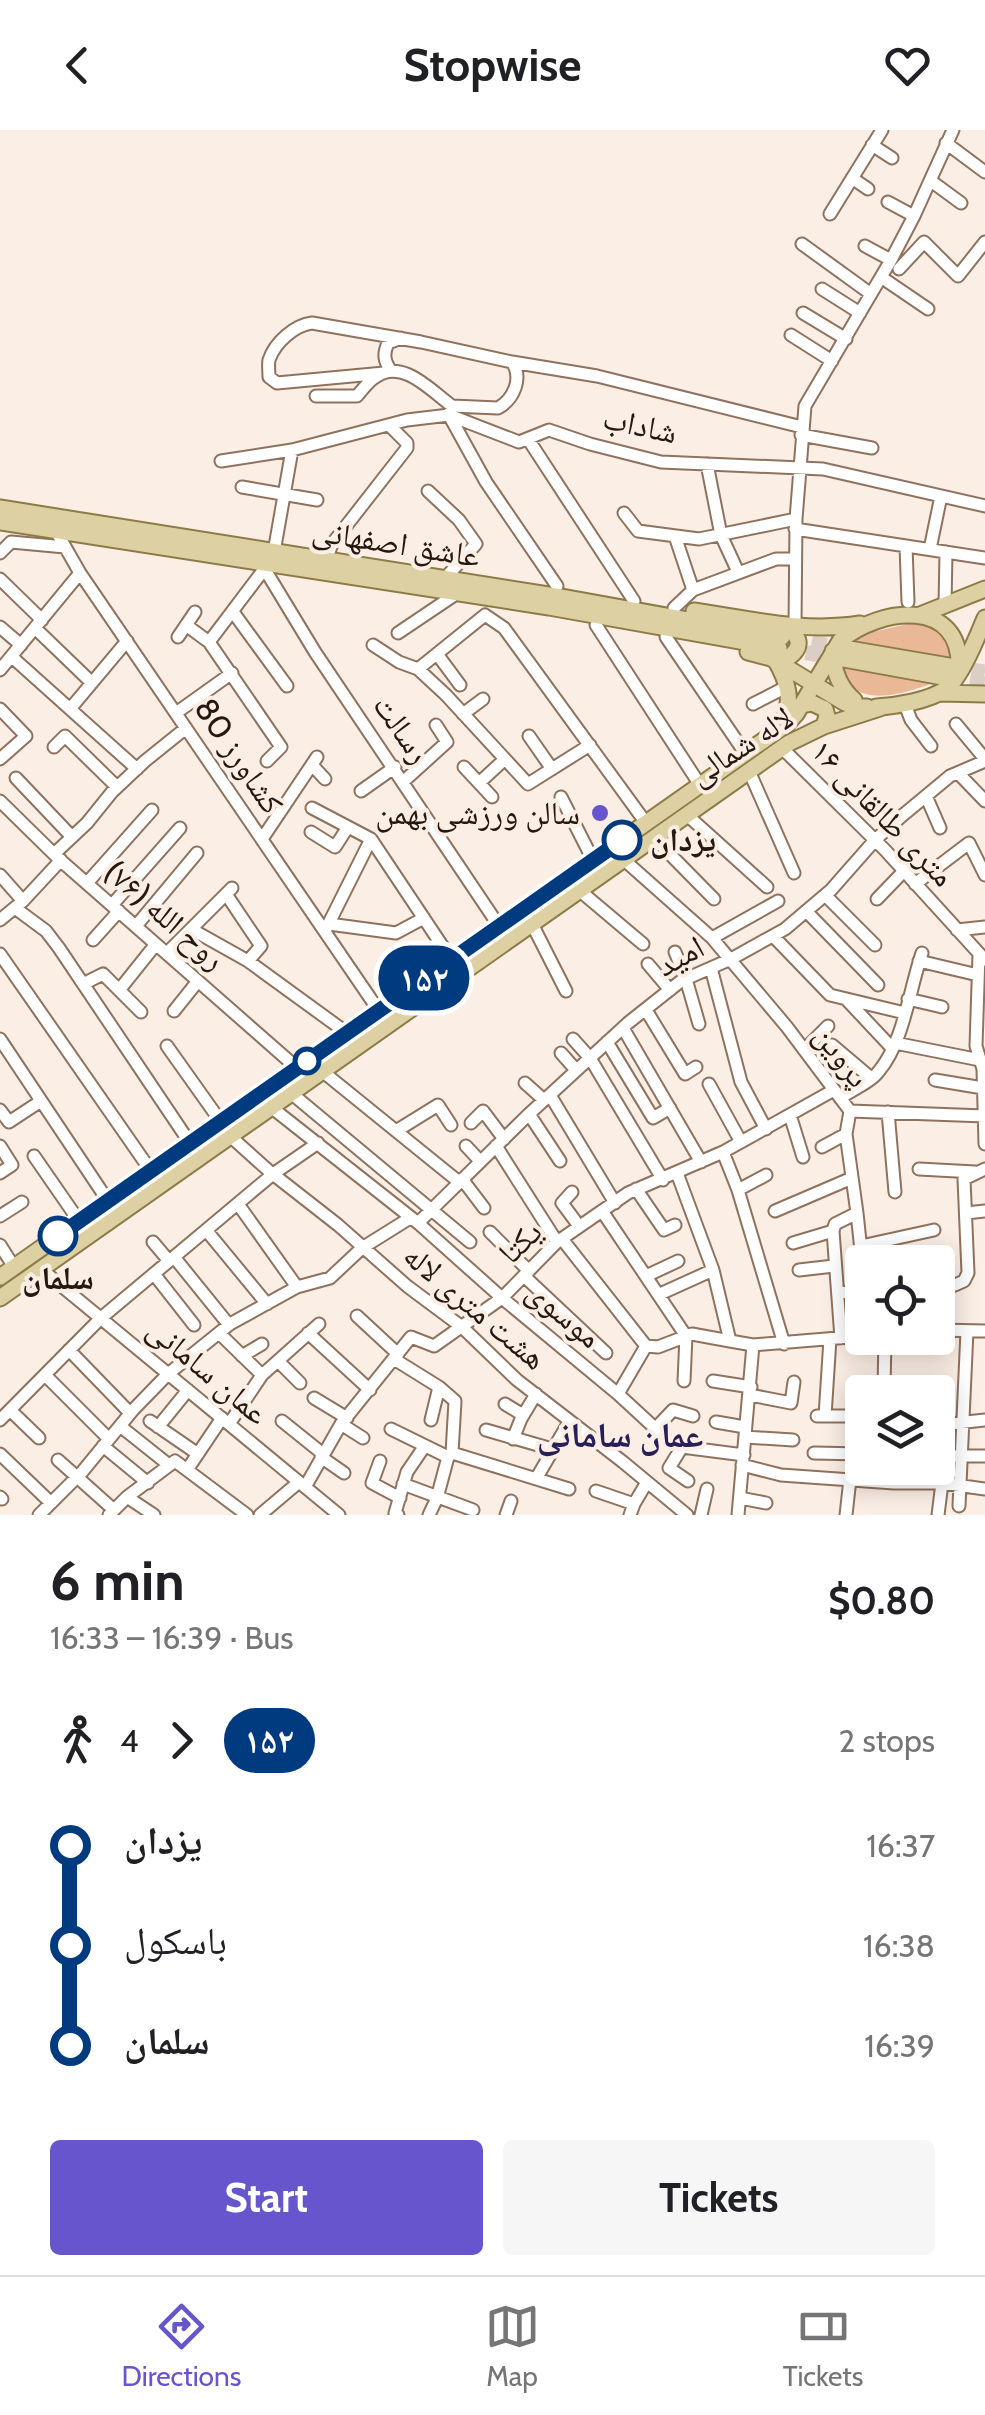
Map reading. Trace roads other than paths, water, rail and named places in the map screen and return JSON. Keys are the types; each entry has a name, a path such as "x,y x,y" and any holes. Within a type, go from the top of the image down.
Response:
{"main road":[{"name":"عاشق اصفهانی","path":"0,508 267,561 326,560 386,576"},
{"name":"عاشق اصفهانی","path":"0,522 267,561 556,596 780,642"},
{"path":"386,576 448,575 556,586 674,608 780,642 814,684 845,703 875,707"},
{"path":"386,576 453,596 755,653 832,628 941,613 985,589"},
{"path":"967,597 968,610 985,610"},
{"path":"941,613 981,641"},
{"path":"936,693 946,688 958,644 941,613"},
{"path":"950,671 981,641 985,618"},
{"path":"875,707 852,699 843,690 833,663 842,653 848,634 883,620"},
{"path":"777,731 789,706 780,642"},
{"path":"842,653 950,671"},
{"name":"لاله شمالی","path":"0,1298 172,1177 296,1068 451,959 499,926 559,894 579,890 623,860 700,784 787,724 814,684 842,653"},
{"path":"936,693 985,694"},
{"name":"لاله شمالی","path":"7,1272 190,1143 271,1107 532,924 593,860 687,815 782,748 824,726 875,707 936,693"},
{"path":"802,705 812,703 825,709 824,726"},
{"path":"170,1158 158,1171 162,1176 172,1177"},
{"path":"134,1183 146,1187 136,1202"}],"street":[{"path":"830,214 882,130"},
{"path":"895,264 952,130"},
{"path":"946,143 985,172"},
{"path":"872,145 892,158"},
{"path":"852,178 868,189"},
{"path":"931,181 961,204"},
{"path":"888,202 914,216"},
{"path":"780,642 795,559 804,406 881,277 895,264 924,242 958,276 985,242"},
{"path":"802,244 871,294"},
{"path":"865,246 895,264"},
{"path":"881,277 928,309"},
{"path":"822,289 860,314"},
{"path":"803,313 846,339"},
{"path":"556,586 486,482 450,410 415,377 387,372 277,383 269,376 270,360 280,344 298,325 312,323 402,338 597,376 872,448"},
{"path":"791,335 832,362"},
{"path":"387,372 384,353 388,343 402,338"},
{"path":"450,410 498,408 505,404 518,380 518,370 512,362"},
{"path":"316,396 357,396 374,378 387,372"},
{"name":"شاداب","path":"221,461 292,450 450,410 519,442 548,430 660,462 823,469 985,506"},
{"path":"326,560 332,544 407,448 407,442 389,425"},
{"path":"528,438 634,600"},
{"path":"209,642 267,561 292,450"},
{"path":"707,464 721,534 738,572"},
{"path":"242,487 317,500"},
{"path":"428,490 460,520 476,544 448,575"},
{"path":"930,549 941,496"},
{"path":"624,513 638,531 699,539 796,524 985,558"},
{"name":"کشاورز 80","path":"56,530 80,573 327,928 379,1010"},
{"path":"675,536 692,590"},
{"path":"0,553 11,542 65,547"},
{"path":"906,546 908,602"},
{"path":"941,613 946,552"},
{"path":"674,608 692,590 776,559 795,559"},
{"name":"رسالت","path":"267,561 316,652 499,926"},
{"path":"0,670 80,573"},
{"path":"0,579 92,683"},
{"path":"398,633 453,596"},
{"path":"178,637 195,612"},
{"path":"233,612 287,686"},
{"path":"418,669 485,615 504,628 650,830 714,899"},
{"path":"186,625 209,642 281,746 266,760"},
{"path":"596,625 700,784"},
{"path":"0,627 21,645"},
{"path":"666,637 745,753"},
{"path":"70,709 127,641"},
{"path":"373,646 418,669 528,784 590,744"},
{"path":"437,654 460,685"},
{"path":"12,656 137,768"},
{"path":"176,713 232,673"},
{"path":"753,704 788,686"},
{"path":"464,714 482,698"},
{"path":"904,702 931,746"},
{"path":"0,709 26,736 3,751"},
{"path":"956,724 985,760"},
{"path":"404,781 447,742 436,725"},
{"path":"0,920 19,904 117,787 186,728"},
{"path":"54,747 65,736 117,787"},
{"path":"529,736 552,769"},
{"name":"۱۶ متری طالقانی","path":"782,748 875,840 982,957"},
{"path":"479,783 505,759"},
{"name":"امید","path":"38,1515 168,1374 224,1329 297,1287 330,1278 362,1248 432,1209 623,1028 686,979 731,960 785,929 926,796 950,776 985,760"},
{"path":"262,839 315,761 324,779"},
{"path":"361,791 395,767"},
{"path":"464,767 492,797"},
{"path":"749,771 794,873"},
{"path":"958,773 985,800"},
{"path":"16,778 72,837"},
{"path":"561,796 593,860"},
{"path":"926,796 940,828"},
{"name":"روح الله (۷۶)","path":"0,800 58,857 296,1068"},
{"path":"312,808 371,839 451,959"},
{"path":"87,883 152,810"},
{"path":"687,815 767,888"},
{"path":"310,832 335,847 348,827"},
{"path":"93,940 180,828"},
{"path":"371,839 327,928 396,933 424,918"},
{"path":"915,884 969,843 985,874"},
{"path":"136,926 197,853"},
{"name":"پروین","path":"623,860 712,938 850,1111 846,1134 861,1245"},
{"path":"877,899 904,871"},
{"path":"0,874 19,904 46,931 84,984 190,1143"},
{"path":"579,890 643,944"},
{"path":"166,954 229,891 260,946 248,961"},
{"path":"825,895 875,945"},
{"path":"712,938 778,901"},
{"path":"806,911 878,985"},
{"path":"532,924 566,991"},
{"path":"957,930 985,927"},
{"path":"191,929 248,961 347,1033"},
{"path":"773,936 830,995 905,1014"},
{"path":"120,989 156,944"},
{"path":"675,952 699,1024"},
{"path":"0,954 151,1171"},
{"path":"832,1045 871,1078 878,1073 901,1033 920,957 978,975"},
{"path":"982,957 976,1046 981,1056 985,1144"},
{"path":"648,964 670,990"},
{"path":"712,968 741,1082 766,1129"},
{"path":"84,984 103,974 141,1012"},
{"path":"174,1011 198,982"},
{"path":"846,999 894,1046 981,1056"},
{"path":"908,999 942,1007"},
{"path":"646,1010 685,1074 696,1067"},
{"path":"804,1050 828,1026"},
{"path":"623,1028 701,1162"},
{"path":"0,1039 108,1201"},
{"path":"573,1039 590,1058 663,1180"},
{"path":"607,1042 653,1118 670,1108"},
{"name":"هشت متری لاله","path":"167,1046 225,1129 274,1174 536,1394 688,1515"},
{"path":"561,1053 576,1070"},
{"path":"322,1071 460,1181 484,1208"},
{"name":"یکتا","path":"396,1356 411,1336 434,1346 462,1328 502,1298 560,1240 636,1189 723,1152 790,1115 871,1078"},
{"path":"935,1080 983,1088"},
{"path":"525,1083 547,1097 615,1203"},
{"path":"709,1084 741,1142"},
{"path":"291,1093 470,1242"},
{"path":"0,1110 9,1122 41,1100"},
{"path":"396,1131 438,1105 451,1125"},
{"name":"موسوی","path":"271,1107 414,1220 670,1442 743,1460 781,1475 845,1478"},
{"path":"471,1123 483,1111 560,1240 646,1346 658,1347 692,1334 754,1345 845,1338"},
{"path":"850,1111 985,1116"},
{"path":"888,1112 895,1192"},
{"path":"530,1114 560,1160"},
{"path":"790,1115 803,1157"},
{"path":"822,1147 846,1134"},
{"path":"40,1438 4,1413 101,1318 274,1174 318,1144"},
{"path":"0,1146 12,1166 0,1173"},
{"path":"466,1146 480,1161"},
{"path":"723,1152 784,1344"},
{"path":"34,1156 79,1222"},
{"path":"919,1169 983,1171"},
{"path":"955,1285 964,1281 968,1273 964,1179 983,1171"},
{"path":"677,1173 713,1270 730,1341"},
{"path":"738,1190 766,1175"},
{"path":"774,1211 852,1178"},
{"path":"636,1189 664,1230 676,1225"},
{"path":"572,1192 562,1203 579,1226"},
{"path":"0,1216 22,1202"},
{"path":"238,1204 297,1287"},
{"path":"602,1211 686,1336 684,1382"},
{"path":"966,1213 985,1211"},
{"path":"845,1416 821,1416 835,1339 838,1293 833,1232 835,1224 856,1213"},
{"path":"206,1230 267,1304"},
{"path":"866,1245 934,1230"},
{"path":"490,1232 606,1353"},
{"path":"792,1243 833,1232"},
{"path":"153,1242 172,1259 242,1356 262,1375"},
{"path":"0,1246 7,1272"},
{"path":"646,1276 678,1261"},
{"path":"799,1270 834,1266"},
{"name":"عمان سامانی","path":"41,1269 339,1515"},
{"path":"660,1294 713,1270"},
{"path":"154,1274 194,1325"},
{"path":"838,1293 845,1292"},
{"path":"357,1316 396,1356 455,1401 450,1455 429,1515"},
{"path":"187,1470 262,1375 319,1324"},
{"path":"955,1330 985,1331"},
{"path":"959,1506 967,1330"},
{"path":"308,1333 370,1390"},
{"path":"242,1356 262,1344"},
{"path":"738,1515 754,1345"},
{"path":"618,1394 646,1346"},
{"path":"70,1350 130,1413"},
{"path":"260,1515 302,1484 344,1421 396,1356"},
{"path":"278,1361 300,1383"},
{"path":"45,1375 148,1483"},
{"path":"713,1382 792,1403 794,1382"},
{"path":"432,1420 439,1386"},
{"path":"188,1390 154,1424 198,1454"},
{"path":"513,1439 536,1394"},
{"path":"314,1398 363,1438"},
{"path":"505,1404 523,1415"},
{"path":"656,1429 673,1410 693,1416"},
{"path":"955,1424 985,1420"},
{"path":"282,1422 344,1474"},
{"path":"536,1479 570,1422"},
{"path":"716,1422 745,1432 792,1440"},
{"path":"120,1426 247,1515"},
{"path":"392,1429 424,1447 568,1490"},
{"path":"486,1430 552,1449"},
{"path":"682,1446 669,1468 688,1481"},
{"path":"398,1515 395,1512 407,1472 424,1447"},
{"path":"814,1452 845,1453"},
{"path":"0,1454 50,1503"},
{"path":"955,1457 985,1456"},
{"path":"58,1460 112,1512 172,1463"},
{"path":"380,1461 372,1483 400,1498"},
{"path":"596,1490 632,1509 648,1482"},
{"path":"403,1484 473,1510"},
{"path":"846,1515 849,1485"},
{"path":"938,1515 942,1485"},
{"name":"موسوی","path":"954,1485 985,1489"},
{"path":"701,1515 707,1489"},
{"path":"127,1496 154,1515"},
{"path":"740,1498 766,1503"},
{"path":"506,1515 511,1502"}],"tunnel":[{"path":"789,638 845,649"},
{"path":"783,649 839,658"},
{"path":"949,666 985,672"},
{"path":"947,678 985,684"}],"place":[{"name":"سالن ورزشی بهمن","path":"600,813"},
{"name":"یزدان","path":"622,840"},
{"name":"سلمان","path":"58,1236"}],"district":[{"name":"عمان سامانی","path":"620,1435"}]}
